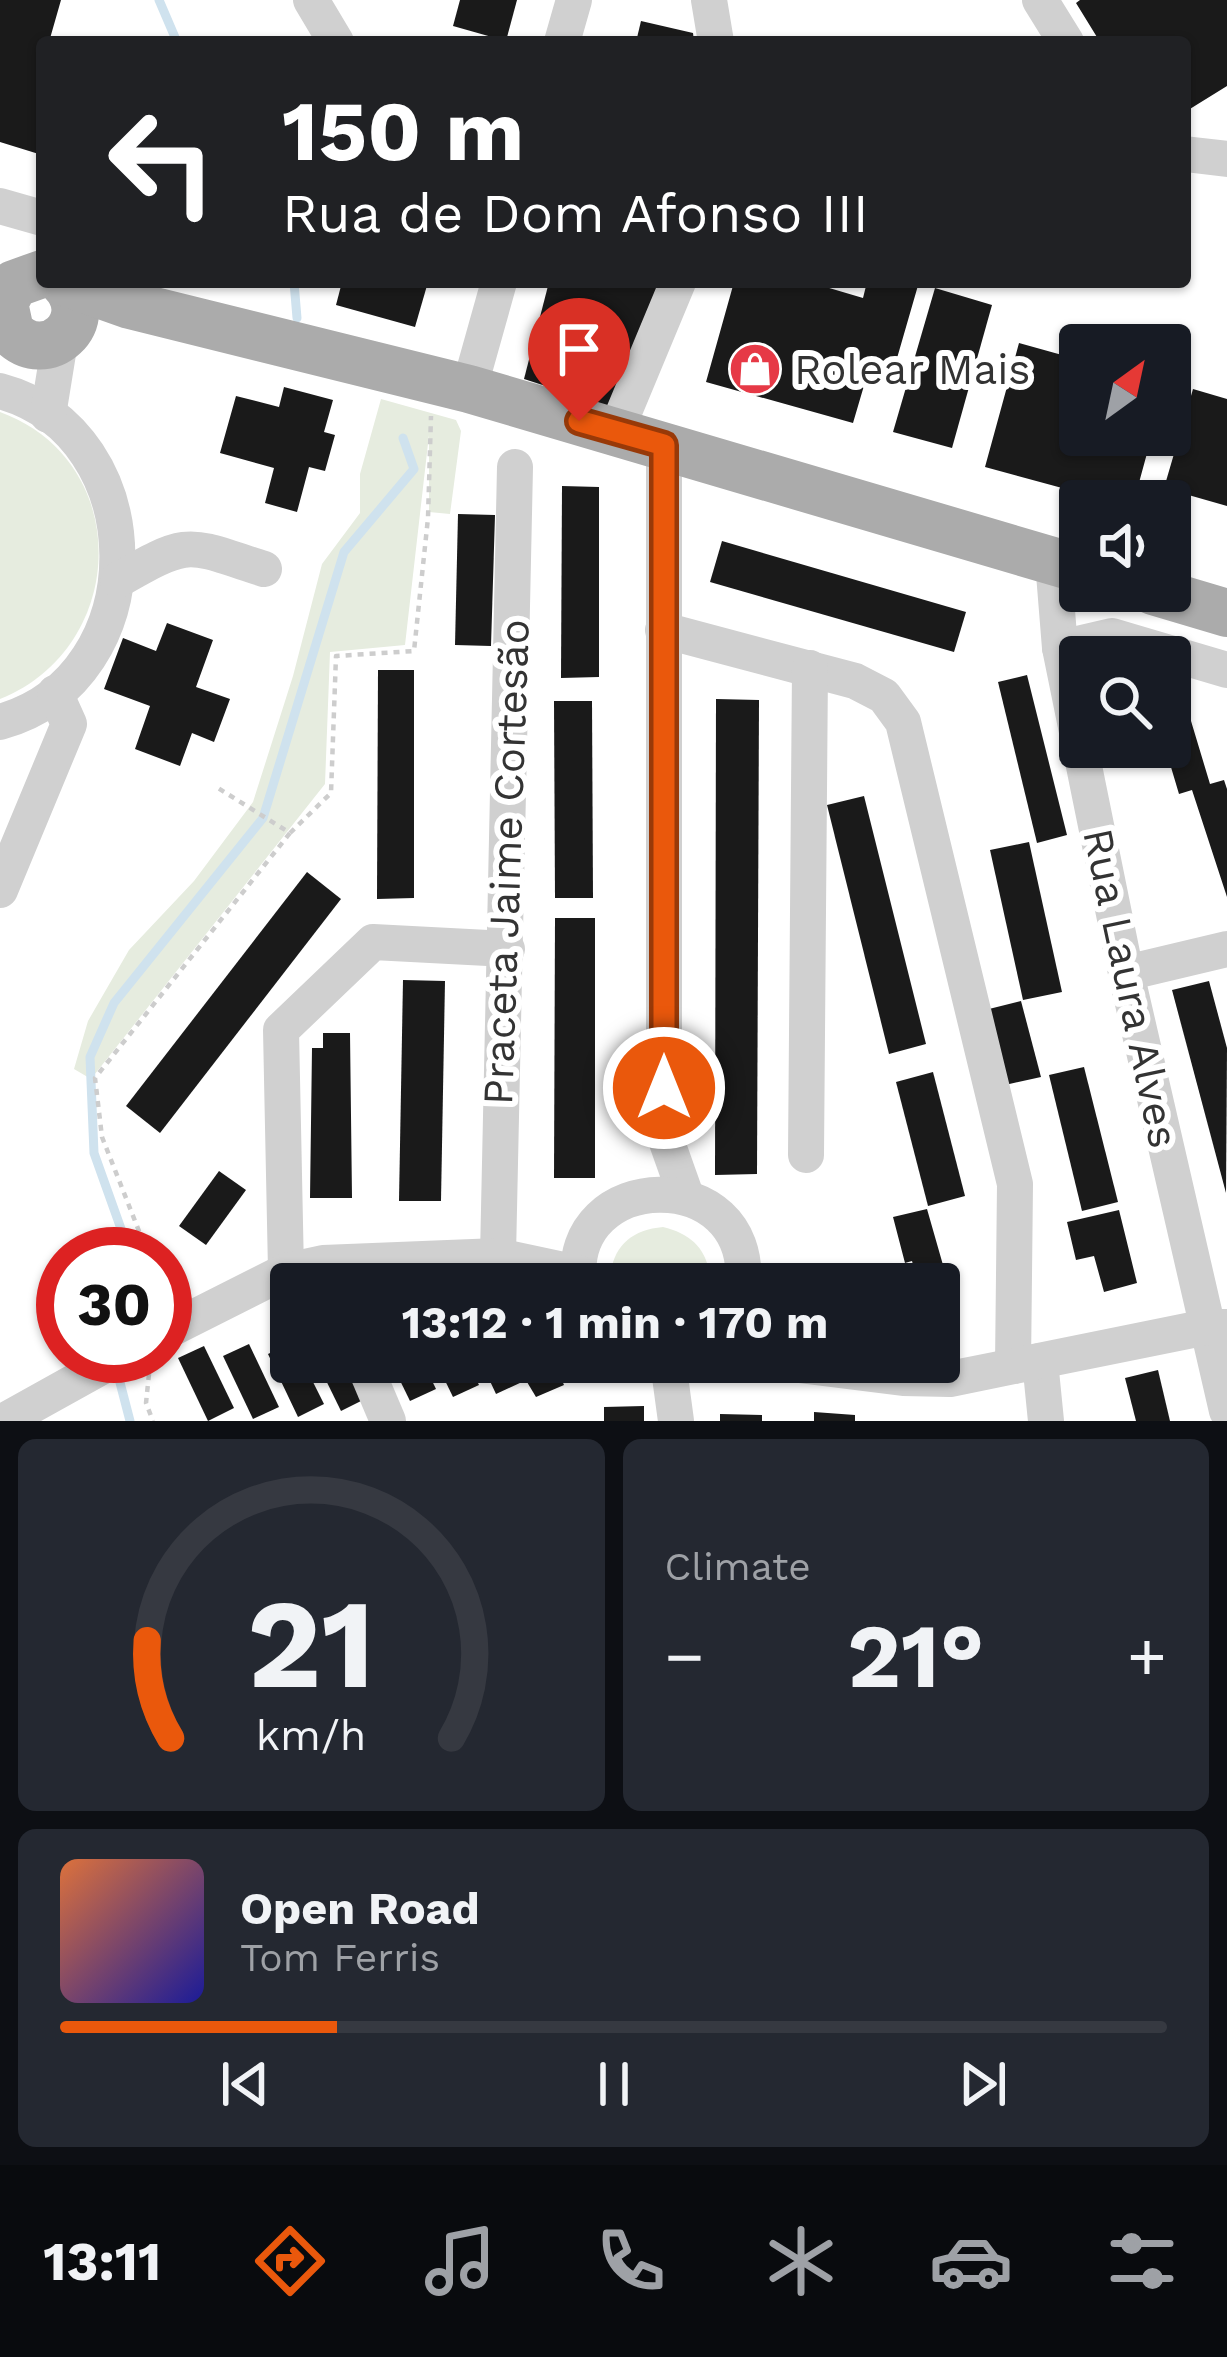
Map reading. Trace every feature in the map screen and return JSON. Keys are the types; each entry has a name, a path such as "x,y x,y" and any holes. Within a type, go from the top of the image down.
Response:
{"main road":[{"path":"152,300 38,347 17,339 24,295 152,300 450,402 616,431 1059,563"},
{"path":"1191,602 1227,613"}],"street":[{"path":"311,0 332,36"},
{"path":"564,36 574,0"},
{"path":"710,0 715,36"},
{"path":"1040,0 1062,36"},
{"path":"1191,155 1227,159"},
{"path":"0,206 36,216"},
{"path":"450,402 497,288"},
{"path":"616,431 676,288"},
{"path":"47,415 65,336"},
{"path":"0,391 47,415 82,447 105,488 118,533 118,580 111,613 97,643 55,693 0,722"},
{"path":"664,445 664,1134 686,1196"},
{"name":"Praceta Jaime Cortesão","path":"498,1256 515,467"},
{"path":"118,580 177,548 203,549 264,568"},
{"path":"663,630 855,681 895,707 908,737 1015,1184 1027,1364 1046,1421"},
{"path":"1191,659 1227,670"},
{"path":"806,1155 810,668"},
{"path":"0,890 69,724 55,693"},
{"name":"Rua Laura Alves","path":"1084,768 1126,973 1217,1327 1227,1412"},
{"path":"286,1263 281,1030 373,942 507,949"},
{"path":"1126,973 1227,949"},
{"path":"636,1196 664,1134"},
{"path":"580,1263 595,1225 613,1207 636,1196 662,1192 709,1207 739,1246 741,1263"},
{"path":"432,1263 498,1256 523,1263"},
{"path":"192,1319 270,1279"},
{"path":"960,1375 1217,1327"},
{"path":"4,1421 72,1383"},
{"path":"373,1383 388,1421"},
{"path":"671,1383 676,1421"}],"path":[{"path":"137,1227 102,1137 95,1078 290,833 331,793 336,656 414,651 428,518 450,402"},
{"path":"218,788 290,833"},
{"path":"148,1383 146,1402 153,1421"}],"shaded area":[{"path":"381,399 456,420 461,431 450,514 429,512 429,435 405,645 330,652 325,784 91,1079 74,1069 88,1021 129,950 194,881 253,802 322,564 360,513 360,474"},
{"path":"0,412 44,436 75,470 93,511 99,554 92,598 73,639 43,674 0,699"},
{"path":"663,1227 683,1234 698,1246 707,1263 613,1263 618,1251 640,1232"}],"building":[{"path":"0,0 61,0 51,36 36,36 36,153 0,142"},
{"path":"460,0 517,0 507,36 453,26"},
{"path":"1227,0 1227,86 1191,108 1191,36 1096,36 1076,3"},
{"path":"641,21 693,36 637,36"},
{"path":"340,288 426,288 415,327 336,305"},
{"path":"547,288 662,288 614,408 524,379"},
{"path":"732,288 829,288 863,298 866,288 917,288 891,379 868,372 853,423 706,382"},
{"path":"935,288 992,305 952,448 893,432"},
{"path":"1019,343 1059,354 1059,456 1146,456 1140,480 1059,480 1059,487 985,467"},
{"path":"284,387 333,400 324,432 335,435 325,471 309,467 297,512 265,503 274,468 220,453 236,396 279,407"},
{"path":"1193,389 1227,399 1227,506 1191,496 1191,480 1166,480 1173,456 1191,456"},
{"path":"562,486 599,487 599,677 561,678"},
{"path":"458,514 495,515 491,646 455,645"},
{"path":"722,541 966,612 954,652 710,582"},
{"path":"167,623 213,640 196,687 230,699 214,742 192,733 180,766 135,749 150,706 104,689 123,638 156,651"},
{"path":"378,670 414,670 414,898 377,899"},
{"path":"1027,675 1067,835 1037,843 998,682"},
{"path":"716,699 759,700 757,1174 715,1175"},
{"path":"554,701 592,701 593,898 555,898"},
{"path":"1191,721 1210,784 1224,780 1227,789 1227,897 1192,790 1179,794 1171,768 1191,768"},
{"path":"864,796 926,1044 889,1054 827,805"},
{"path":"1029,842 1062,992 1023,1000 990,850"},
{"path":"307,872 341,899 160,1133 126,1106"},
{"path":"555,918 595,918 595,1178 554,1178"},
{"path":"403,980 445,981 441,1201 399,1201"},
{"path":"1209,981 1227,1048 1226,1193 1172,990"},
{"path":"1021,1001 1041,1077 1005,1085 985,1010"},
{"path":"323,1033 350,1033 352,1198 310,1198 312,1048 323,1048"},
{"path":"1084,1067 1118,1202 1082,1211 1049,1075"},
{"path":"933,1072 965,1196 928,1206 896,1082"},
{"path":"219,1171 246,1190 206,1245 192,1235 192,1227 179,1226"},
{"path":"927,1209 942,1263 905,1263 893,1217"},
{"path":"1119,1210 1137,1283 1104,1292 1094,1256 1076,1260 1067,1222"},
{"path":"249,1344 279,1407 253,1419 223,1356"},
{"path":"204,1346 234,1408 208,1421 190,1383 192,1352"},
{"path":"1158,1370 1170,1421 1136,1421 1125,1378"},
{"path":"282,1383 314,1383 324,1404 298,1417"},
{"path":"327,1383 360,1383 367,1398 341,1411"},
{"path":"401,1383 433,1383 436,1389 410,1401"},
{"path":"446,1383 478,1383 479,1385 453,1397"},
{"path":"491,1383 520,1383 496,1394"},
{"path":"528,1383 563,1383 564,1385 536,1397"},
{"path":"644,1406 644,1421 604,1421 604,1407"},
{"path":"814,1412 855,1415 855,1421 814,1421"},
{"path":"720,1414 762,1415 762,1421 720,1421"}],"waterway":[{"path":"159,0 174,36"},
{"path":"294,288 297,318"},
{"path":"120,1227 94,1153 90,1057 114,1003 263,818 344,552 414,469 403,438"},
{"path":"120,1383 130,1421"}],"place":[{"name":"Rolear Mais","path":"755,369"}],"route":[{"path":"579,421 664,445 664,1088"}]}
